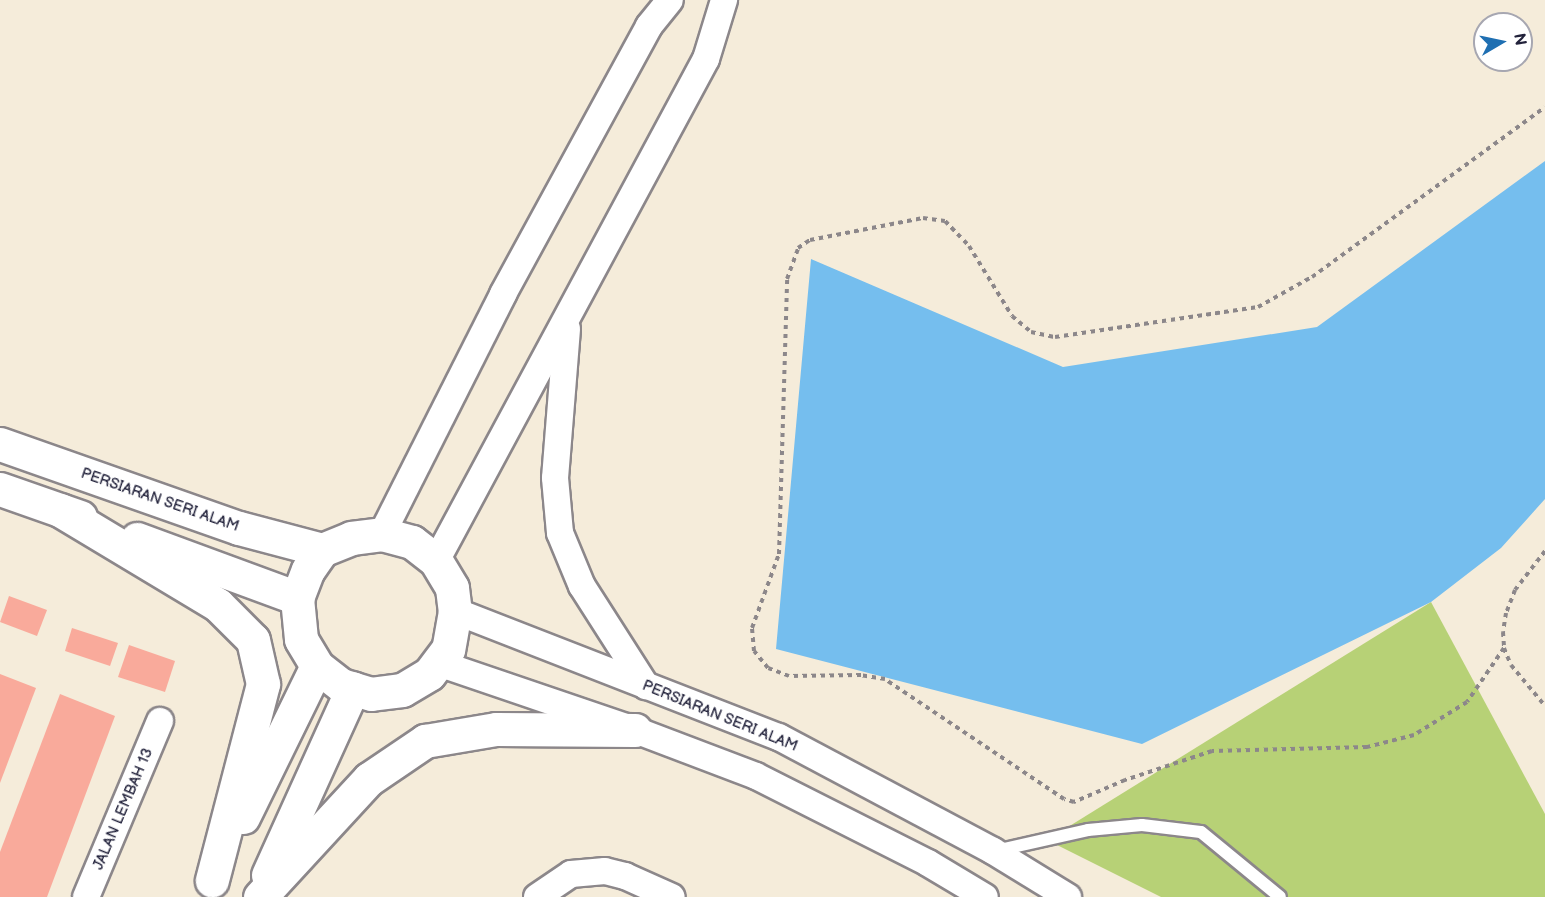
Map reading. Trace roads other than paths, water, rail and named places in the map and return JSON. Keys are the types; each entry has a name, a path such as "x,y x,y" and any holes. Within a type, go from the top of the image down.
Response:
{"street":[{"path":"382,534 509,283 649,26 670,0"},
{"path":"436,561 705,59 724,0"},
{"path":"567,320 555,477 560,533 582,586 646,686"},
{"name":"PERSIARAN SERI ALAM","path":"0,444 239,528 322,550"},
{"path":"0,489 297,598"},
{"path":"60,510 219,605 253,640 263,684 208,888"},
{"path":"382,534 412,542 436,561 452,588 455,611 448,649 429,674 402,690 371,694 341,685 317,666 301,639 297,598 308,570 322,550 351,538 382,534"},
{"name":"PERSIARAN SERI ALAM","path":"455,611 779,737 993,851 1068,897"},
{"path":"438,663 634,730 756,776 928,863 985,897"},
{"path":"208,888 317,666"},
{"path":"259,897 353,688"},
{"name":"JALAN LEMBAH 13","path":"86,897 160,721"},
{"path":"259,897 369,779 425,741 496,729 634,730"},
{"path":"537,897 571,874 605,870 672,897"}],"lane":[{"path":"993,851 1088,830 1142,825 1201,832 1280,897"}],"water":[{"path":"1545,161 1545,499 1501,548 1431,602 1142,744 776,649 811,259 1063,367 1317,327"}]}
